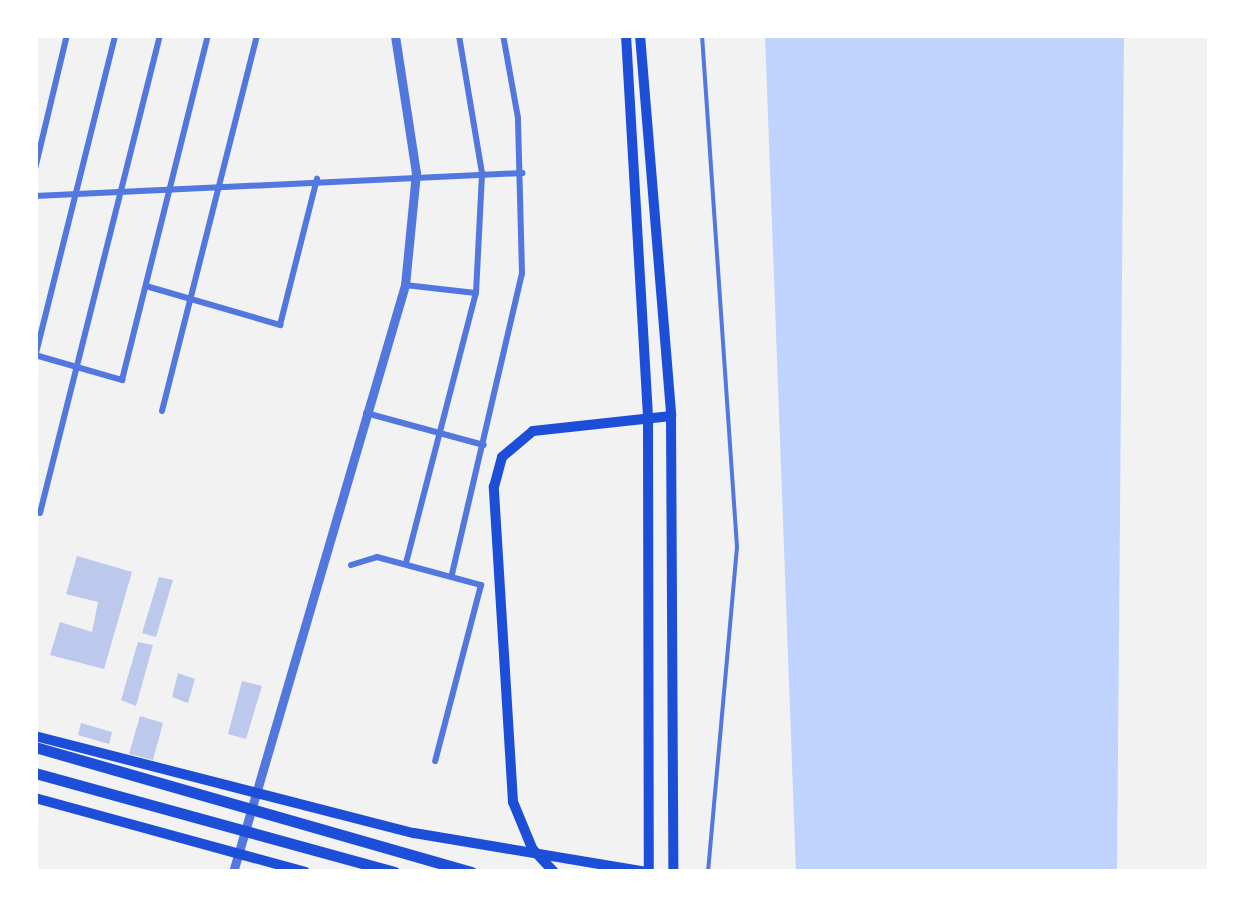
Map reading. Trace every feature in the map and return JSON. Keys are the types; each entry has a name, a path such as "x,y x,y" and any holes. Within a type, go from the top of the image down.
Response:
{"highway":[{"path":"35,747 471,872"},
{"path":"35,773 395,872"}],"main road":[{"path":"35,736 414,833 648,872 648,422 626,35"},
{"path":"640,35 671,416 673,872"},
{"path":"554,872 513,802 494,488 502,457 533,431 593,420 648,422 671,416"},
{"path":"35,798 305,872"}],"street":[{"path":"35,169 67,35"},
{"path":"115,35 35,356 122,380 208,35"},
{"path":"40,513 160,35"},
{"path":"162,411 257,35"},
{"path":"406,564 476,294 482,173 459,35"},
{"path":"452,574 518,313 522,173 503,35"},
{"path":"232,872 405,285 416,173 398,36"},
{"path":"35,196 416,173 522,173"},
{"path":"146,286 280,325 317,179"},
{"path":"405,285 476,294"},
{"path":"366,412 484,445"},
{"path":"351,565 377,557 452,574 481,585 435,761"}],"lane":[{"path":"702,35 736,547 708,872"}],"water":[{"path":"765,35 1124,35 1117,872 796,872"}],"building":[{"path":"77,556 132,572 104,669 50,655 60,622 92,632 98,602 66,594"},
{"path":"159,577 173,580 156,637 142,633"},
{"path":"138,642 153,645 136,706 121,700"},
{"path":"178,673 195,679 188,703 172,697"},
{"path":"242,681 262,686 246,739 228,734"},
{"path":"140,716 163,723 153,760 129,754"},
{"path":"81,723 112,732 109,744 78,735"}]}
